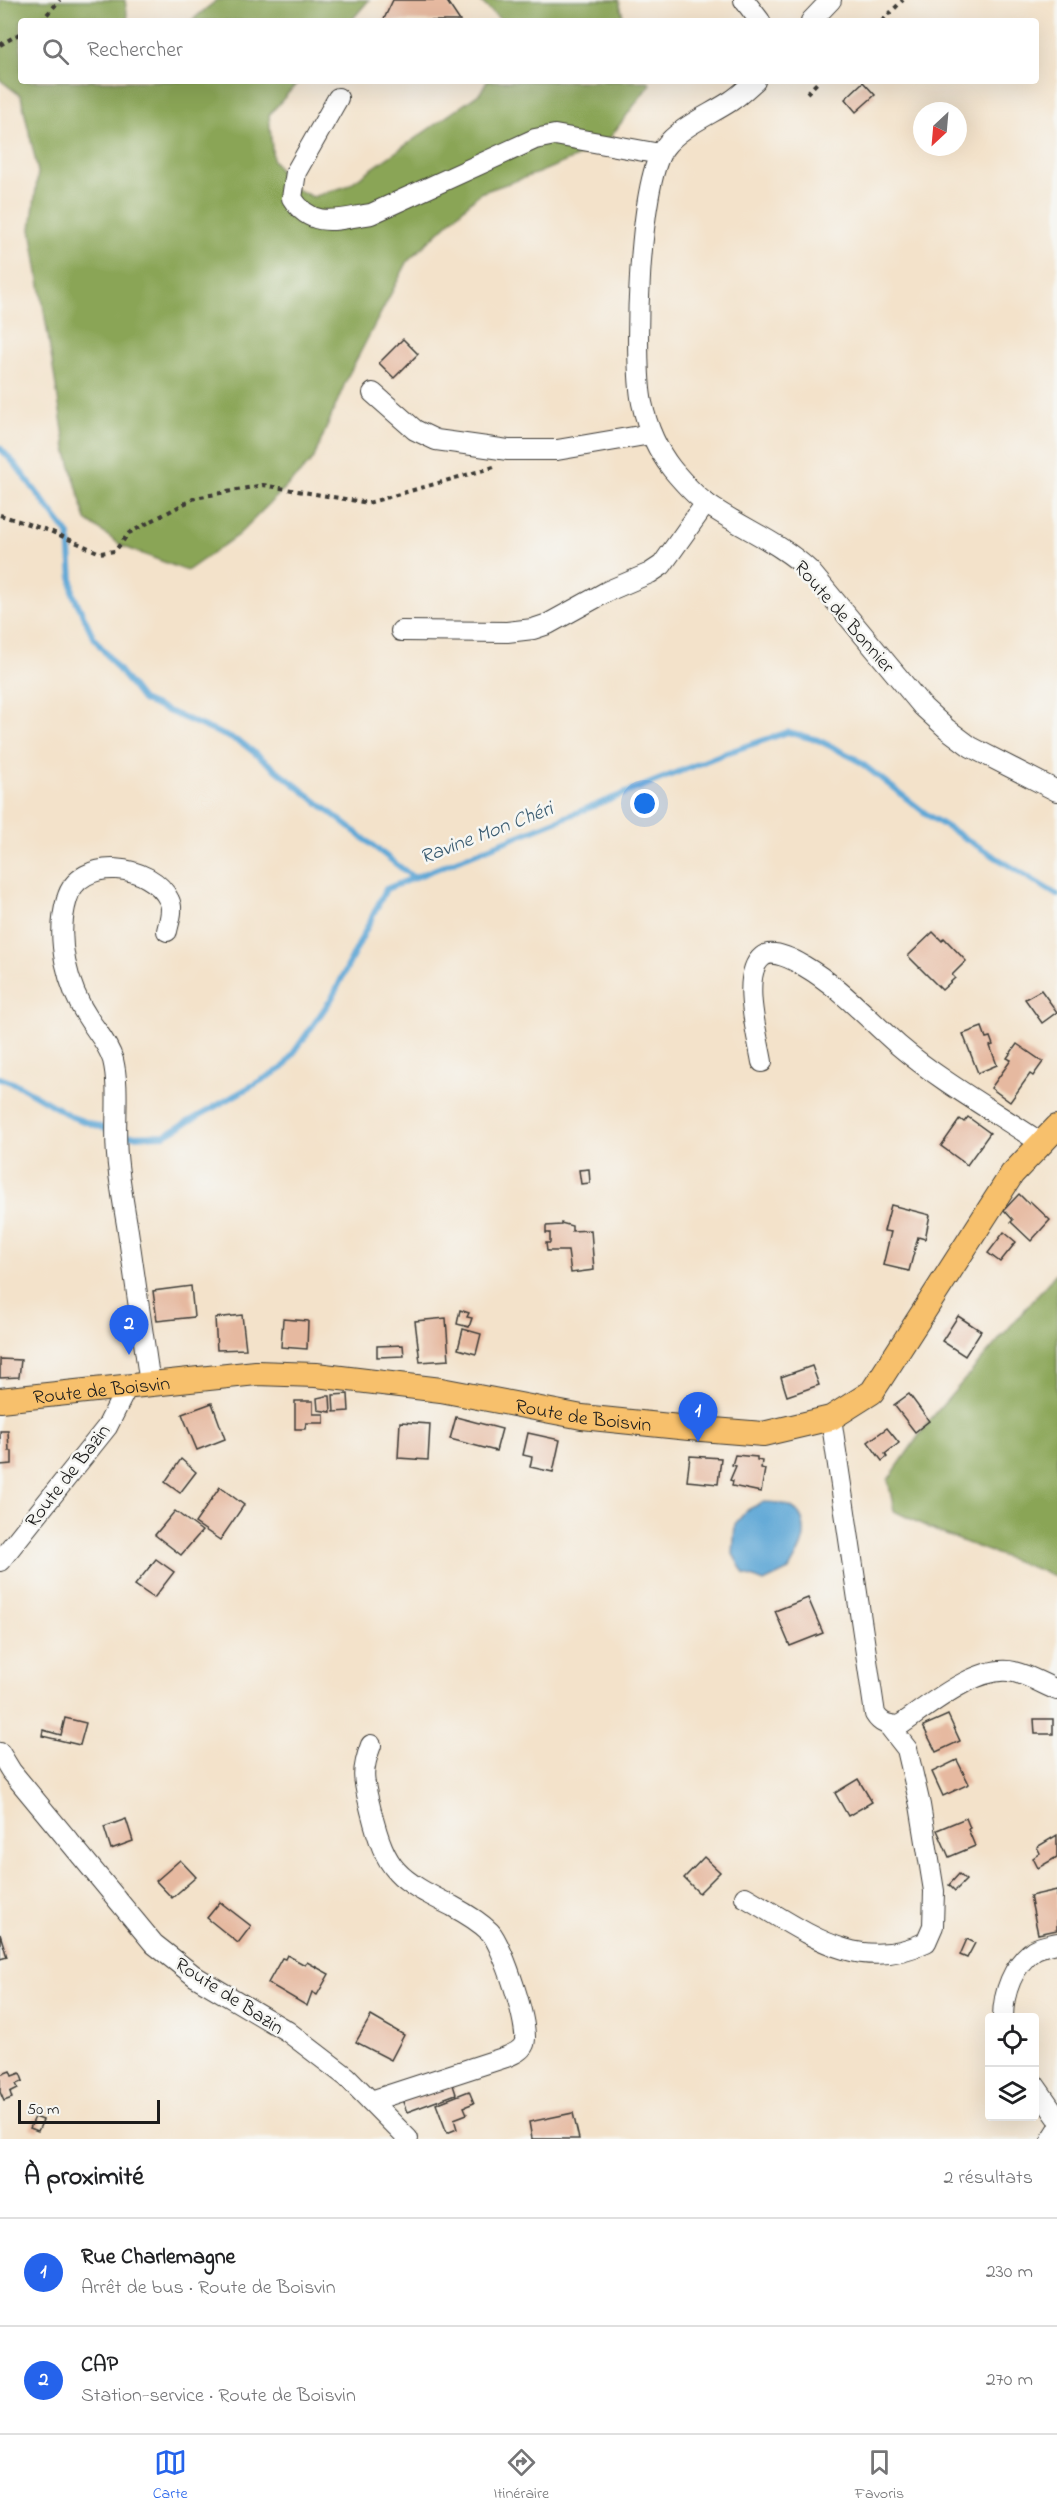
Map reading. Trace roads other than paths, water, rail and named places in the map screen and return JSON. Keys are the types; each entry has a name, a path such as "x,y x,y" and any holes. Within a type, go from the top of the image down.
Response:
{"main road":[{"name":"Route de Boisvin","path":"0,1400 256,1373 316,1375 441,1390 582,1417 763,1434 831,1418 872,1392 1012,1174 1049,1135"}],"street":[{"path":"744,0 758,18"},
{"path":"814,18 831,0"},
{"name":"Route de Bonnier","path":"752,84 735,99 672,139 660,154 651,186 642,246 637,340 642,402 651,434 671,468 706,503 799,561 923,707 958,738 971,747 1057,790"},
{"path":"338,98 296,172 292,198 300,212 315,220 371,214 535,139 555,135 660,154"},
{"path":"373,393 415,430 436,440 508,450 557,450 651,434"},
{"path":"401,631 507,632 533,629 548,624 662,565 706,503"},
{"path":"139,1385 117,1156 113,1059 104,1039 76,998 68,978 64,956 64,916 67,899 76,881 94,870 116,869 138,874 150,880 169,900 172,910 167,931"},
{"path":"762,1062 750,983 754,967 763,956 773,953 804,966 864,1011 897,1044 925,1066 1049,1135"},
{"name":"Route de Bazin","path":"0,1561 139,1385"},
{"path":"831,1418 875,1714 879,1722 899,1726 970,1680 989,1672 1013,1671 1057,1690"},
{"path":"745,1897 843,1951 855,1954 881,1954 913,1949 926,1942 933,1926 934,1891 920,1805 907,1749 889,1725"},
{"path":"371,1745 362,1775 377,1836 386,1857 395,1872 410,1885 463,1912 491,1933 508,1966 526,2037 520,2049 506,2057 371,2101"},
{"name":"Route de Bazin","path":"0,1753 11,1771 154,1944 196,1977 287,2031 347,2077 408,2139"},
{"path":"1003,2013 1003,2003 1011,1977 1023,1960 1036,1949 1057,1943"},
{"path":"1039,2090 1056,2117 1052,2139"}],"water":[{"path":"763,1502 779,1503 793,1508 802,1518 804,1526 801,1548 789,1570 764,1582 744,1574 733,1554 735,1524 747,1510"}],"waterway":[{"path":"0,448 15,464 69,535 73,594 94,638 142,700 242,743 414,878"},
{"name":"Ravine Mon Chéri","path":"0,1078 18,1085 72,1117 126,1136 165,1135 283,1068 332,998 386,889 723,754 788,732 818,740 856,759 929,816 1057,895"}],"place":[{"name":"CAP","path":"129,1355"},
{"name":"Rue Charlemagne","path":"698,1442"}]}
